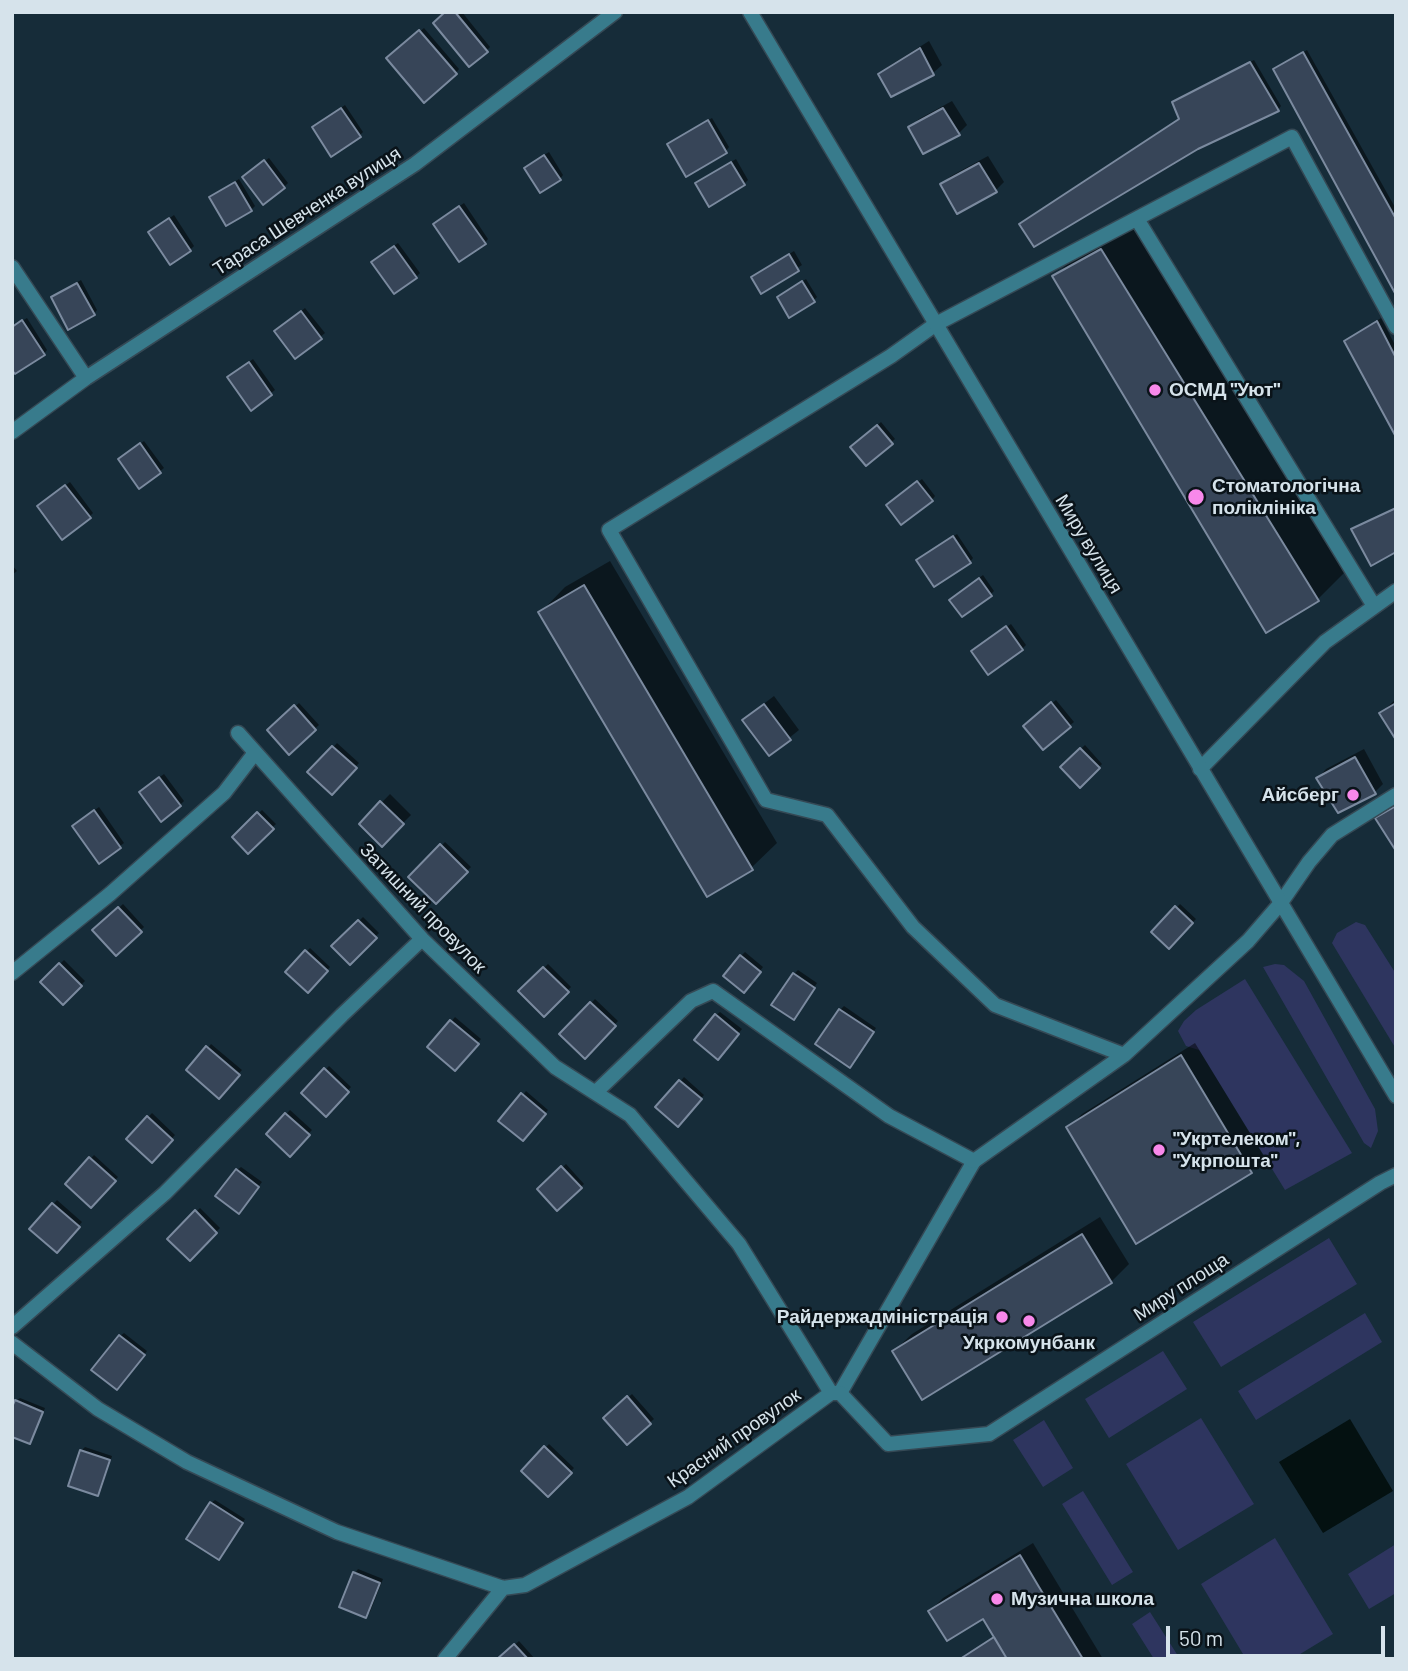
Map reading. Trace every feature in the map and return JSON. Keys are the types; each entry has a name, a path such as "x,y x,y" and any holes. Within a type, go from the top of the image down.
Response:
{"street":[{"name":"Тараса Шевченка вулиця","path":"12,432 86,378 415,164 615,12"},
{"name":"Миру вулиця","path":"750,12 1396,1096"},
{"path":"1124,1055 995,1005 913,928 827,816 766,800 609,530 891,356 936,324 1292,137 1396,327"},
{"path":"1137,219 1374,606"},
{"path":"12,267 86,378"},
{"path":"1200,769 1325,642 1396,590"},
{"name":"Затишний провулок","path":"238,733 422,939 555,1067 630,1115 739,1244 836,1393"},
{"path":"12,973 110,894 224,793 254,754"},
{"path":"836,1393 974,1161 1124,1055 1248,942 1280,904 1308,862 1332,835 1396,795"},
{"path":"12,1327 165,1193 342,1015 422,939"},
{"path":"596,1092 691,1001 713,991 889,1116 974,1161"},
{"name":"Миру площа","path":"836,1393 888,1444 989,1434 1396,1175"},
{"path":"12,1343 98,1409 187,1462 337,1532 503,1588 445,1659"},
{"name":"Красний провулок","path":"503,1588 525,1585 688,1497 836,1393"}],"shaded area":[{"path":"1356,922 1365,925 1396,974 1396,1049 1332,943 1337,933"},
{"path":"1284,965 1304,981 1375,1109 1378,1131 1371,1148 1364,1143 1263,967"},
{"path":"1245,979 1352,1153 1285,1190 1199,1050 1186,1046 1178,1031 1196,1010"},
{"path":"1329,1238 1357,1284 1221,1367 1193,1322"},
{"path":"1365,1313 1382,1342 1256,1420 1238,1391"},
{"path":"1163,1351 1187,1389 1109,1438 1085,1399"},
{"path":"1201,1418 1254,1504 1178,1550 1126,1464"},
{"path":"1350,1419 1393,1491 1323,1533 1279,1462"},
{"path":"1044,1420 1073,1468 1043,1487 1013,1440"},
{"path":"1083,1491 1133,1572 1112,1585 1062,1504"},
{"path":"1275,1538 1333,1634 1292,1659 1246,1659 1201,1584"},
{"path":"1396,1544 1396,1593 1369,1609 1348,1574"},
{"path":"1150,1612 1180,1659 1154,1659 1132,1624"}],"building":[{"path":"445,12 455,12 488,52 469,67 433,23"},
{"path":"419,30 457,74 424,103 386,58"},
{"path":"920,48 934,75 891,97 878,74"},
{"path":"1303,52 1396,219 1396,295 1273,69"},
{"path":"1250,62 1279,111 1198,149 1034,247 1019,224 1179,119 1172,102"},
{"path":"341,108 361,137 331,157 312,127"},
{"path":"943,108 960,135 923,154 908,127"},
{"path":"708,120 727,153 686,177 667,144"},
{"path":"544,155 561,180 540,193 524,168"},
{"path":"264,160 285,188 263,205 242,177"},
{"path":"731,162 745,185 709,207 695,183"},
{"path":"979,163 997,192 957,214 940,184"},
{"path":"235,182 252,211 226,226 209,197"},
{"path":"459,206 486,244 459,262 433,224"},
{"path":"169,218 191,251 170,265 148,232"},
{"path":"394,246 417,278 394,294 371,262"},
{"name":"ОСМД \"Уют\"","path":"1101,249 1319,601 1266,633 1052,276"},
{"path":"789,254 799,271 761,294 751,277"},
{"path":"802,281 815,302 789,318 777,297"},
{"path":"77,283 95,315 68,330 51,297"},
{"path":"301,311 322,339 295,359 274,331"},
{"path":"22,320 45,355 15,374 12,370 12,327"},
{"path":"1377,321 1396,358 1396,437 1344,341"},
{"path":"249,362 272,395 251,411 227,377"},
{"path":"877,425 893,444 866,466 850,447"},
{"path":"140,443 161,473 139,489 118,459"},
{"path":"917,481 933,501 901,525 886,505"},
{"path":"65,485 91,518 62,540 37,506"},
{"path":"1396,508 1396,552 1371,566 1351,529"},
{"path":"953,536 971,563 934,587 916,560"},
{"path":"979,578 992,596 962,617 949,600"},
{"path":"584,585 753,870 707,897 538,612"},
{"path":"1006,626 1023,650 988,675 971,651"},
{"path":"1051,702 1071,727 1043,750 1023,726"},
{"path":"1396,703 1396,740 1379,713"},
{"path":"764,704 791,740 769,756 742,720"},
{"path":"294,705 316,730 289,755 267,730"},
{"path":"332,746 357,768 332,795 307,772"},
{"path":"1080,748 1100,768 1080,788 1060,767"},
{"path":"1355,757 1376,794 1338,813 1316,778"},
{"path":"159,777 181,806 161,822 139,792"},
{"path":"380,801 404,824 382,847 359,824"},
{"path":"1396,806 1396,851 1375,818"},
{"path":"94,810 121,848 99,864 72,826"},
{"path":"257,812 274,829 248,854 232,837"},
{"path":"440,844 468,872 436,904 408,877"},
{"path":"1175,906 1193,923 1169,949 1151,932"},
{"path":"118,907 142,932 116,956 92,930"},
{"path":"358,920 377,938 350,965 331,946"},
{"path":"305,950 328,971 308,993 285,972"},
{"path":"740,955 761,972 744,993 723,976"},
{"path":"59,963 82,986 63,1005 40,982"},
{"path":"543,967 569,992 544,1017 518,991"},
{"path":"793,973 815,988 794,1020 771,1005"},
{"path":"590,1002 616,1026 585,1059 559,1034"},
{"path":"839,1009 874,1032 850,1068 815,1044"},
{"path":"715,1014 739,1034 718,1060 694,1040"},
{"path":"450,1020 479,1044 455,1071 427,1047"},
{"path":"206,1046 240,1075 219,1099 186,1070"},
{"name":"\"Укртелеком\", \"Укрпошта\"","path":"1181,1055 1252,1173 1136,1244 1066,1127"},
{"path":"324,1068 349,1092 326,1117 301,1093"},
{"path":"679,1080 702,1099 678,1127 655,1107"},
{"path":"521,1093 546,1114 523,1141 498,1121"},
{"path":"285,1113 310,1135 290,1157 266,1134"},
{"path":"147,1116 173,1140 152,1163 126,1139"},
{"path":"89,1157 116,1181 91,1208 65,1184"},
{"path":"561,1166 582,1188 557,1211 537,1189"},
{"path":"236,1169 259,1187 239,1214 215,1196"},
{"path":"52,1203 80,1227 57,1253 29,1229"},
{"path":"195,1210 217,1233 190,1261 167,1239"},
{"name":"Райдержадміністрація","path":"1082,1234 1112,1283 922,1400 892,1351"},
{"path":"119,1335 145,1355 117,1390 91,1370"},
{"path":"627,1396 651,1424 627,1445 603,1418"},
{"path":"15,1400 43,1412 30,1444 12,1437 12,1407"},
{"path":"544,1446 572,1473 548,1497 521,1471"},
{"path":"80,1450 110,1460 98,1496 68,1486"},
{"path":"210,1502 243,1523 219,1560 186,1539"},
{"name":"Музична школа","path":"1020,1555 1083,1659 1007,1659 983,1619 947,1641 928,1611"},
{"path":"353,1572 380,1583 366,1618 339,1607"},
{"path":"994,1637 1007,1659 960,1659"},
{"path":"514,1644 528,1659 497,1659"}],"place":[{"name":"ОСМД \"Уют\"","path":"1155,390"},
{"name":"Стоматологічна поліклініка","path":"1196,497"},
{"name":"Айсберг","path":"1353,795"},
{"name":"\"Укртелеком\", \"Укрпошта\"","path":"1159,1150"},
{"name":"Райдержадміністрація","path":"1002,1317"},
{"name":"Укркомунбанк","path":"1029,1321"},
{"name":"Музична школа","path":"997,1599"}]}
